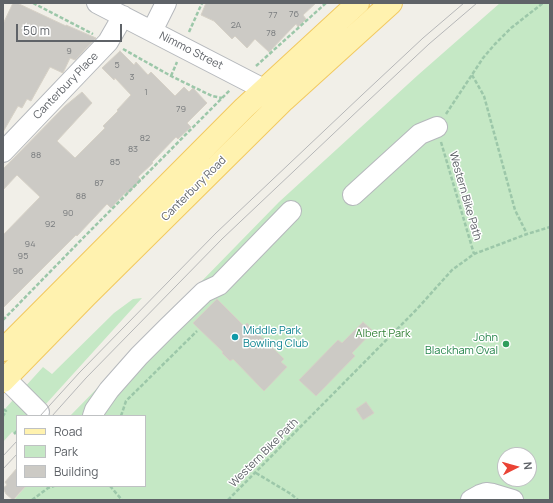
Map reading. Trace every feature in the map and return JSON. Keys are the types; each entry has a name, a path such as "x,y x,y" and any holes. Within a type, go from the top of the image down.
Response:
{"main road":[{"name":"Canterbury Road","path":"3,350 244,108 358,3"},
{"name":"Canterbury Road","path":"4,380 86,296 284,100 391,3"}],"street":[{"name":"Nimmo Street","path":"98,3 284,100"},
{"path":"152,31 166,3"},
{"name":"Canterbury Place","path":"3,152 108,42 122,16"},
{"path":"353,195 420,134 437,127"},
{"path":"93,415 95,410 109,390 139,356 204,292 219,285 291,211"},
{"path":"4,380 39,412"},
{"path":"471,500 480,495 486,494 498,495 513,500"}],"path":[{"path":"33,3 99,37"},
{"path":"3,320 242,78 326,3"},
{"path":"437,127 483,58 511,28 543,3"},
{"path":"117,46 212,96 223,98"},
{"path":"472,75 484,96 515,210 527,234"},
{"name":"Western Bike Path","path":"228,500 417,309 452,270 474,254 437,127"},
{"path":"474,254 550,227"},
{"path":"121,415 126,401 196,331"},
{"path":"3,409 6,411 3,416"},
{"path":"256,473 291,494 298,500"},
{"path":"32,500 51,487"},
{"path":"111,487 122,500"}],"green space":[{"name":"Albert Park","path":"500,3 550,3 550,500 14,500 25,487 146,487 146,415 71,415 279,202 418,75"},
{"path":"142,298 36,415 16,415 16,434 12,432 3,442 3,411 43,367 52,374 114,313 133,299"}],"building":[{"path":"13,3 17,3 96,38 75,60 70,58 63,73 50,67 31,101 27,99 22,108 18,106 3,132 3,24"},
{"path":"206,3 316,3 303,15 306,19 298,27 296,24 269,52 255,39 247,48 235,36 232,39 214,21 201,15"},
{"path":"120,51 134,65 136,62 148,75 151,72 175,96 184,87 189,92 193,88 207,103 187,123 191,127 178,139 176,137 152,162 153,163 138,177 141,180 127,194 126,192 111,208 107,204 77,236 76,235 3,308 3,235 40,197 17,175 3,190 3,169 65,106 82,92 92,103 57,141 75,158 105,128 103,126 131,95 115,78 114,80 102,68"},
{"name":"Middle Park Bowling Club","path":"217,299 244,326 247,323 284,359 281,362 287,367 264,391 233,359 230,361 222,353 223,352 193,323"},
{"path":"363,322 373,331 352,353 355,356 316,396 299,380 338,340 342,343"},
{"path":"366,402 374,413 363,420 356,409"},
{"path":"16,469 16,487 25,487 13,500 6,494 3,488 7,485 5,482"}],"tram line":[{"path":"41,415 80,372 216,233 423,38 464,3"},
{"path":"53,415 86,378 222,239 429,44 477,3"},
{"path":"3,456 16,442"},
{"path":"3,469 16,455"}],"place":[{"name":"Middle Park Bowling Club","path":"235,337"},
{"name":"John Blackham Oval","path":"506,344"}]}
